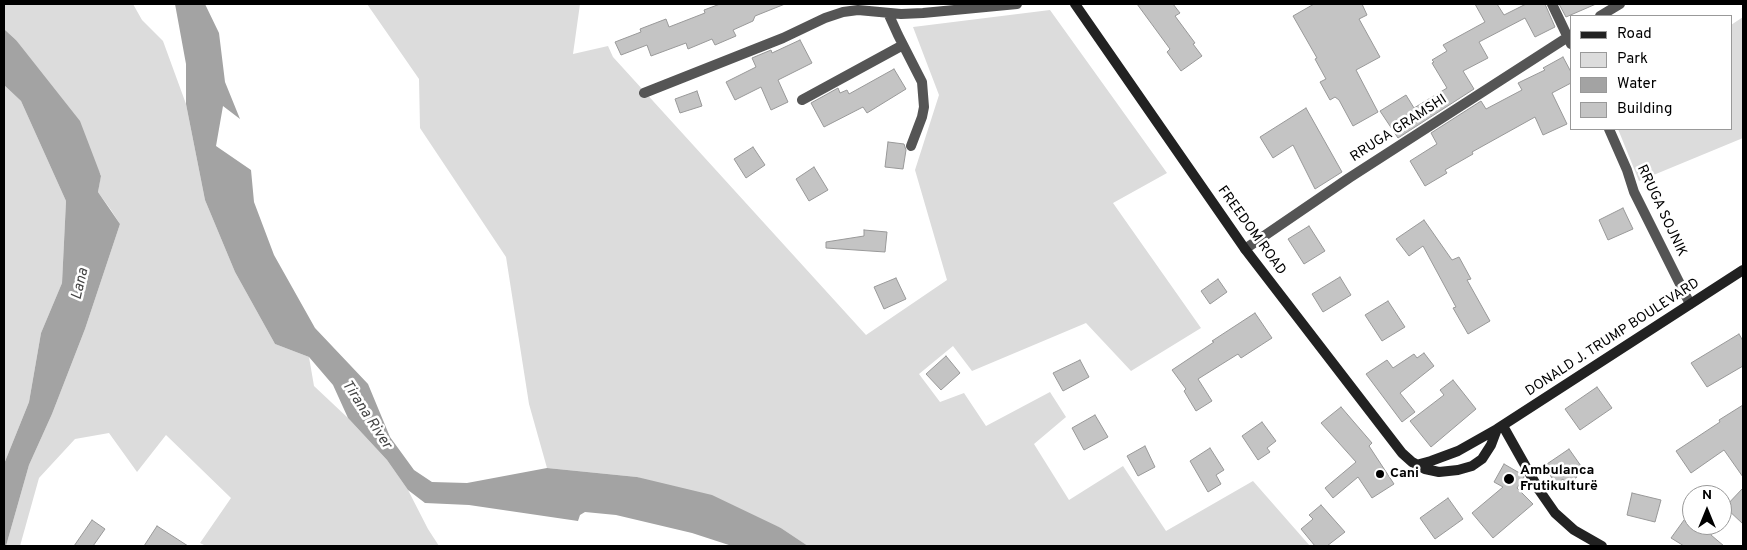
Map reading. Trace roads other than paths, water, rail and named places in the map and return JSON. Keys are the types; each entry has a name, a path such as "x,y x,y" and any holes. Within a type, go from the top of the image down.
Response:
{"main road":[{"name":"FREEDOM ROAD","path":"1074,4 1246,250 1392,441 1416,465"},
{"name":"DONALD J. TRUMP BOULEVARD","path":"1416,465 1444,457 1500,428 1743,270"},
{"path":"1416,465 1439,472 1472,466 1487,453 1500,428"},
{"path":"1500,428 1555,513 1574,530 1602,546"}],"street":[{"path":"644,93 783,38 834,15 858,10 888,13 923,13 1017,4"},
{"path":"1552,4 1570,38"},
{"path":"1602,15 1620,4"},
{"path":"888,13 922,82 924,96 922,117 911,146"},
{"name":"RRUGA GRAMSHI","path":"1246,250 1357,173 1570,38"},
{"path":"802,100 904,45"},
{"name":"RRUGA SOJNIK","path":"1609,130 1627,170 1634,192 1690,304"}],"water":[{"name":"Tirana River","path":"175,4 205,4 219,33 225,82 240,119 223,106 216,146 251,170 254,202 274,255 315,328 368,384 390,437 414,470 432,482 467,483 547,468 637,477 712,495 781,528 808,546 732,546 692,533 616,515 585,512 580,515 578,521 469,505 425,503 408,490 387,460 348,418 333,385 309,357 275,344 235,272 205,200 186,104 186,64"},
{"name":"Lana","path":"4,29 16,40 80,121 101,176 98,192 120,224 85,329 52,414 29,465 6,546 4,546 4,464 29,402 41,333 62,283 66,201 21,101 4,85"}],"place":[{"name":"Cani","path":"1380,474"},
{"name":"Ambulanca Frutikulturë","path":"1509,479"}]}
